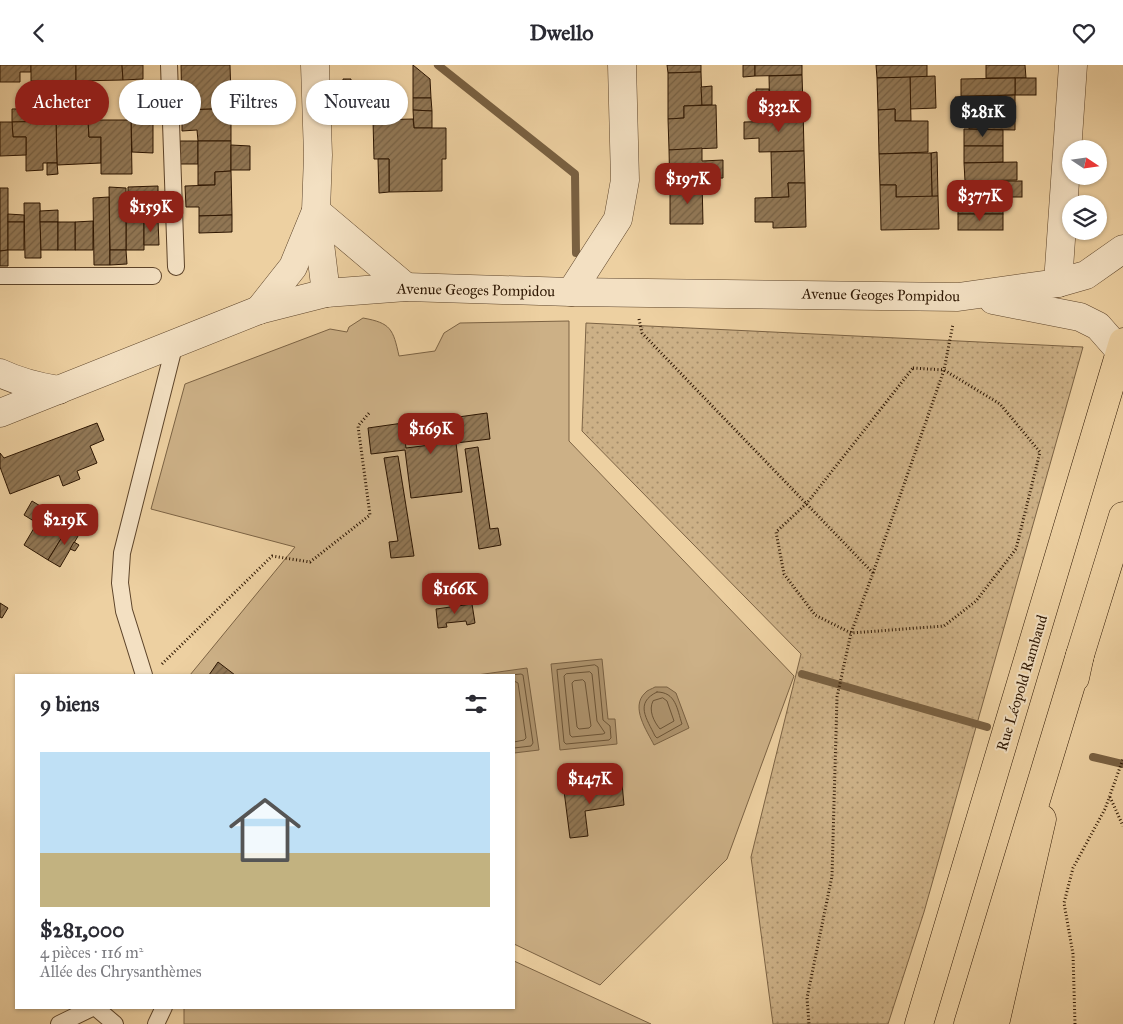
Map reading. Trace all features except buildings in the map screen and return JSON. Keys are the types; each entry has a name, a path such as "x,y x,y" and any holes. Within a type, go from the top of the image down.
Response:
{"main road":[{"name":"Rue Léopold Rambaud","path":"919,1024 1121,347"},
{"path":"968,1024 1123,516"},
{"path":"994,1024 1080,655"}],"street":[{"path":"315,65 318,155 316,211 326,293"},
{"path":"572,291 618,219 625,180 622,65"},
{"path":"1058,283 1073,65"},
{"path":"316,211 406,287"},
{"path":"259,310 293,267 316,211"},
{"name":"Avenue Geoges Pompidou","path":"9,410 259,310 326,293 406,287 966,296 1058,283 1086,275 1123,249"},
{"name":"Avenue Geoges Pompidou","path":"966,296 1080,317 1098,326 1121,347"},
{"path":"0,373 14,380 39,387 60,390"},
{"path":"0,386 9,410"}],"lane":[{"path":"169,65 176,267"},
{"path":"0,276 153,276"},
{"path":"151,671 124,611 120,583 122,553 175,343"},
{"path":"59,1024 91,1009"},
{"path":"97,1009 115,1024"},
{"path":"156,1024 163,1009"}],"path":[{"path":"632,292 642,333 873,573"},
{"path":"809,1024 807,998 832,876 837,697 840,678 851,633 944,370 966,296"},
{"path":"913,368 944,370 1000,404 1040,452 1016,549 976,601 944,626 851,633 814,615 784,574 776,532 807,503 913,368"},
{"path":"151,671 272,556 310,562 370,515 358,426 370,412"},
{"path":"1075,1024 1073,954 1064,903 1073,868 1106,809 1123,759"},
{"path":"1110,797 1123,826"}],"shaded area":[{"path":"363,318 380,322 392,333 399,356 435,351 444,333 460,323 569,321 569,441 794,676 727,859 600,985 515,944 515,674 191,674 295,547 151,509 185,384 330,329 347,332 349,327"},
{"path":"586,323 1083,347 924,912 888,1024 773,1024 751,857 801,654 582,431"},
{"path":"515,961 651,1024 184,1024 184,1009 515,1009"}],"water":[{"path":"602,659 608,719 615,719 617,744 560,750 551,664"},
{"path":"527,668 539,750 515,753 515,674 484,674"},
{"path":"655,687 667,687 676,693 689,728 654,745 641,719 639,705 646,692"}],"waterway":[{"path":"438,65 575,174 576,253"},
{"path":"802,674 987,727"},
{"path":"1093,757 1123,764"}]}
